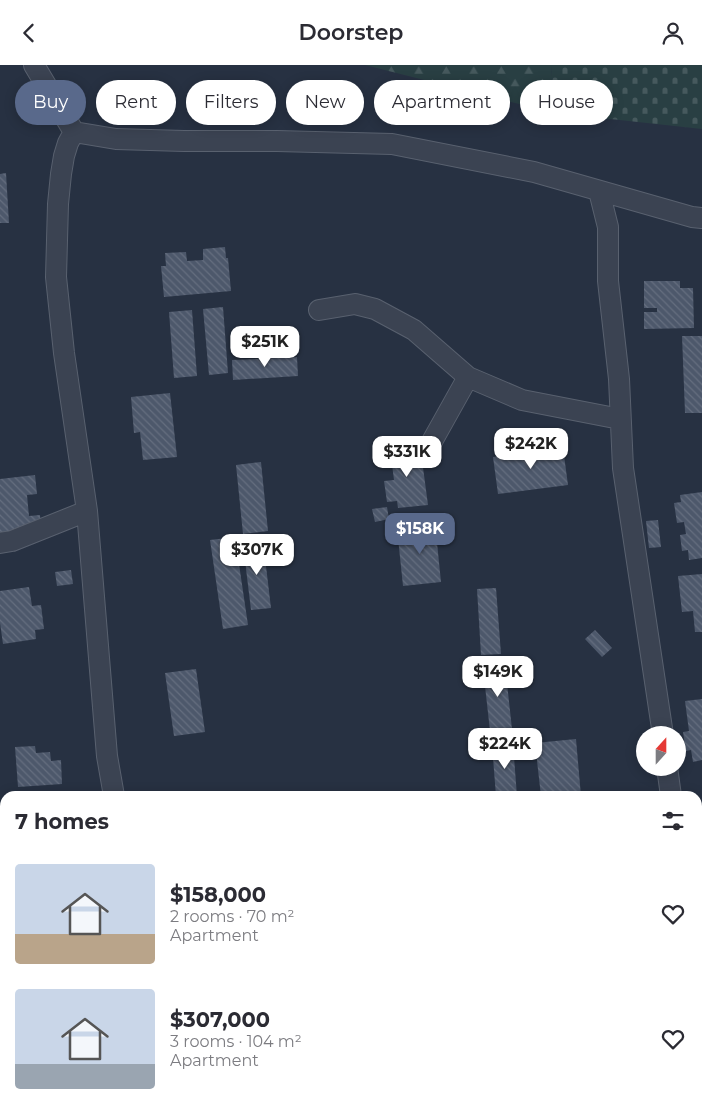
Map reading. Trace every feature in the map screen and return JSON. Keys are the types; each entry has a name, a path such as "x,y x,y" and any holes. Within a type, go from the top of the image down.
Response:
{"street":[{"path":"34,65 74,132 116,139 392,144 534,172 692,217 702,218"},
{"path":"74,132 68,143 61,174 58,204 56,277 64,353 87,511 105,739 113,791"},
{"path":"600,191 608,227 608,281 619,379 623,468 662,726"},
{"path":"319,310 355,304 375,309 414,330 468,377 522,400 620,419"},
{"path":"425,454 468,377"},
{"path":"0,543 12,541 87,511"},
{"path":"668,776 670,791"}],"green space":[{"path":"365,65 551,65 552,80 520,80 520,104 510,102 510,80 424,80"},
{"path":"551,65 702,65 702,129 613,119 613,80 552,80"}],"building":[{"path":"6,173 9,223 0,223 0,174"},
{"path":"225,247 231,291 164,297 161,266 166,266 165,253 186,252 187,261 203,260 203,249"},
{"path":"644,281 680,281 680,288 693,288 694,328 644,329 644,312 657,312 657,308 644,308"},
{"path":"223,307 228,373 209,375 203,309"},
{"path":"192,310 197,376 174,378 169,312"},
{"path":"682,336 702,336 702,413 685,413"},
{"path":"297,357 298,376 233,380 232,360"},
{"path":"170,393 177,457 143,460 140,432 134,433 131,397"},
{"path":"549,442 550,450 563,448 568,485 498,494 493,457 528,452 527,445"},
{"path":"420,445 428,505 398,508 397,501 387,502 384,481 394,480 390,449"},
{"path":"261,462 268,531 243,534 236,465"},
{"path":"35,475 37,494 27,495 29,516 40,515 41,529 0,533 0,479"},
{"path":"702,492 702,558 689,560 688,550 682,551 680,535 686,534 684,522 677,523 674,503 681,502 680,495"},
{"path":"387,507 389,519 375,522 372,509"},
{"path":"658,520 661,547 649,548 646,521"},
{"path":"435,523 441,582 403,586 398,538 404,538 403,527"},
{"path":"235,537 248,625 223,629 210,540"},
{"path":"263,541 271,608 251,610 243,544"},
{"path":"71,570 73,584 57,586 55,572"},
{"path":"702,574 702,632 695,632 693,611 682,612 678,576"},
{"path":"29,587 32,606 41,605 44,629 35,630 36,639 3,644 0,623 0,591"},
{"path":"496,588 501,654 481,655 477,589"},
{"path":"595,630 612,648 602,657 585,639"},
{"path":"505,665 512,729 490,731 483,668"},
{"path":"196,669 205,732 174,736 165,673"},
{"path":"702,699 702,760 693,762 691,750 686,751 686,732 689,731 685,701"},
{"path":"576,739 581,791 540,791 535,743"},
{"path":"513,744 517,791 496,791 492,745"},
{"path":"35,746 36,753 50,752 51,761 61,760 62,784 18,787 15,747"}]}
